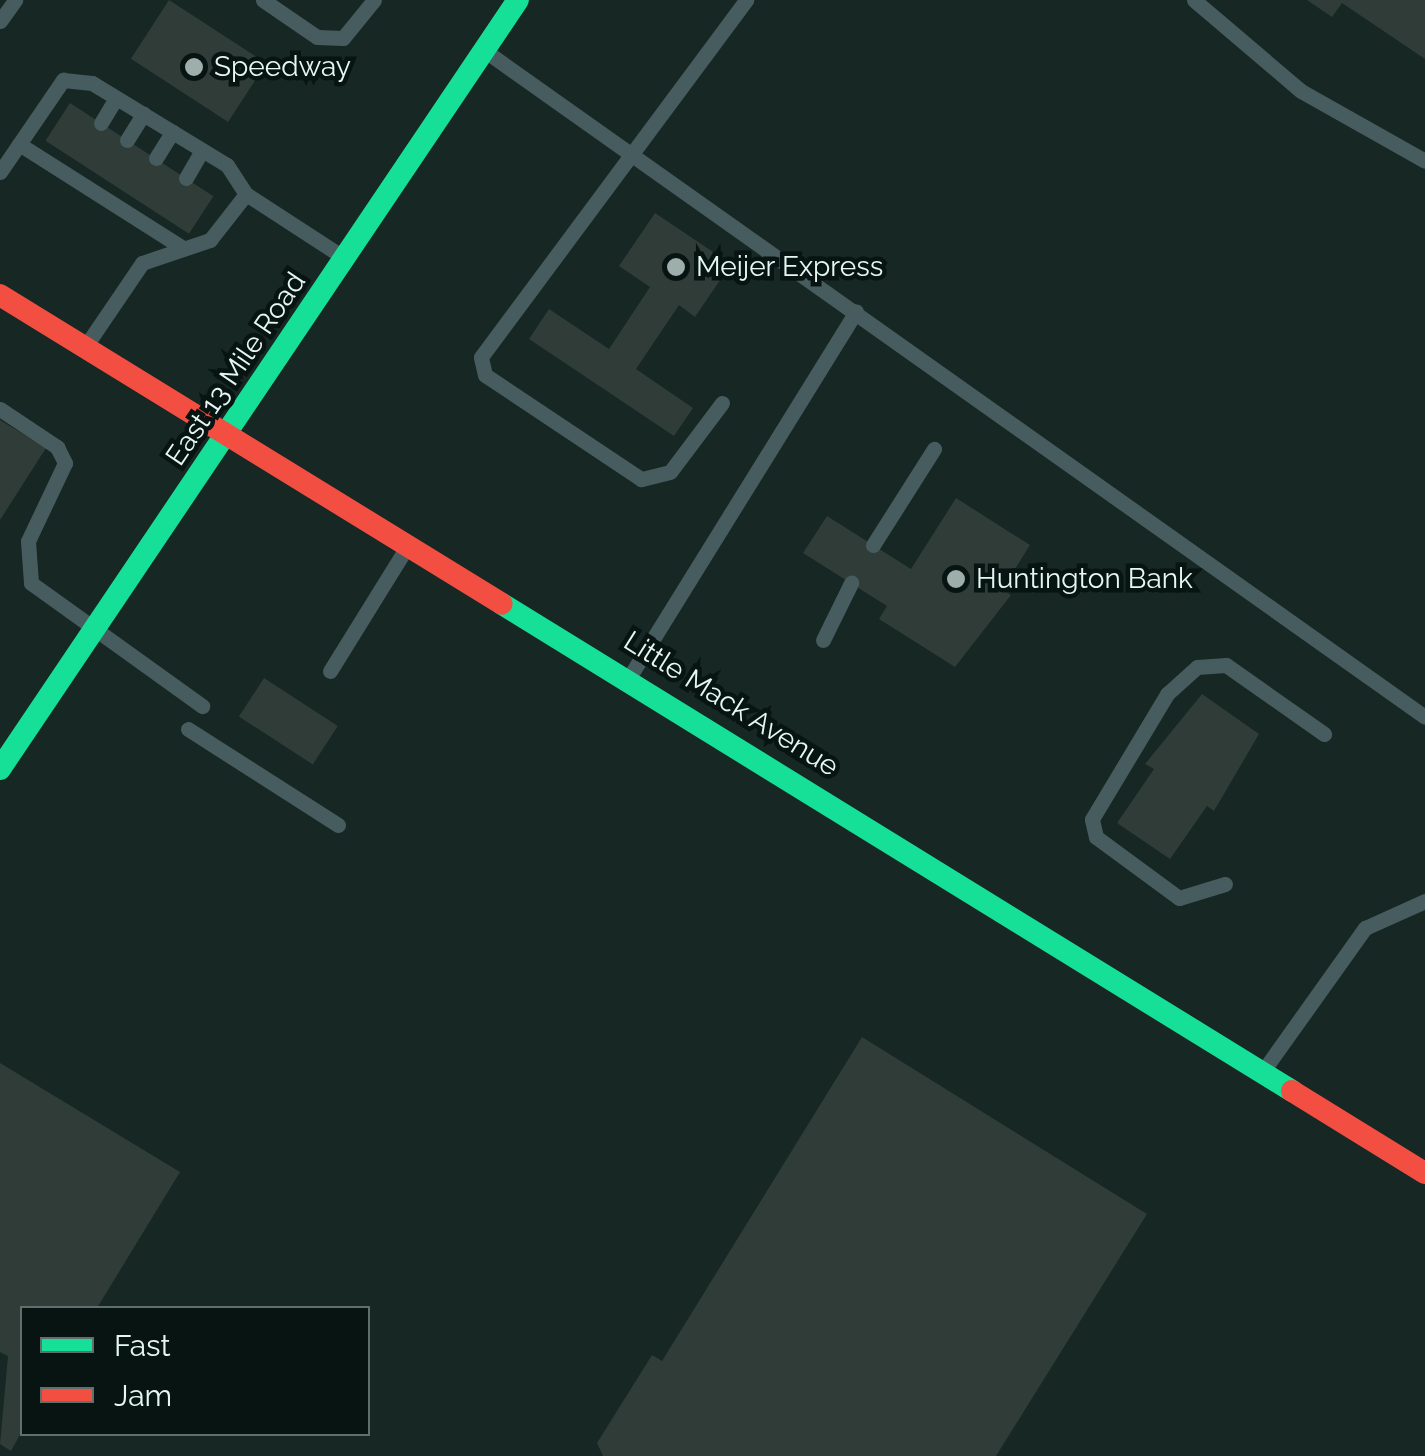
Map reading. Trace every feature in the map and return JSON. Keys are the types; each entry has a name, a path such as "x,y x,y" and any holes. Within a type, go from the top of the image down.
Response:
{"main road":[{"name":"East 13 Mile Road","path":"0,769 228,438 518,0"},
{"name":"Little Mack Avenue","path":"0,295 228,438 630,676 1425,1173"}],"lane":[{"path":"0,21 15,0"},
{"path":"263,0 317,37 343,38 374,0"},
{"path":"722,403 670,472 641,478 485,375 481,357 636,158 746,0"},
{"path":"1194,0 1300,90 1425,161"},
{"path":"485,51 1425,717"},
{"path":"0,172 63,80 116,98 202,150 227,166 246,194 346,259"},
{"path":"101,123 116,98"},
{"path":"127,140 143,114"},
{"path":"156,158 172,132"},
{"path":"19,144 72,167 157,222 181,247"},
{"path":"186,178 202,150"},
{"path":"84,347 142,264 181,247 210,240 246,194"},
{"path":"630,676 856,311"},
{"path":"0,409 57,447 65,463 28,541 31,583 202,706"},
{"path":"873,544 934,449"},
{"path":"330,672 408,546"},
{"path":"823,640 850,583"},
{"path":"1225,884 1180,898 1096,837 1092,818 1167,694 1198,668 1226,665 1324,734"},
{"path":"188,729 338,824"},
{"path":"1263,1071 1366,928 1425,901"}],"building":[{"path":"169,0 266,63 228,122 131,59"},
{"path":"1307,0 1425,0 1425,59 1342,3 1332,17"},
{"path":"70,103 213,196 189,234 45,141"},
{"path":"655,213 731,264 695,317 679,305 636,369 693,408 674,436 529,339 549,309 609,349 650,287 619,266"},
{"path":"0,420 46,448 0,520"},
{"name":"Huntington Bank","path":"956,498 1030,545 1002,590 1011,595 955,667 879,619 887,606 803,553 827,516 911,569"},
{"path":"264,678 338,726 313,765 239,717"},
{"path":"1202,694 1259,734 1214,811 1207,806 1170,859 1117,823 1154,769 1145,764"},
{"path":"862,1037 1147,1214 996,1456 603,1456 597,1443 652,1355 662,1361"},
{"path":"0,1063 180,1172 98,1306 20,1306 20,1435 11,1451 0,1444 8,1356 0,1352"}],"traffic: fast":[{"path":"0,769 518,0"},
{"path":"502,604 1292,1091"}],"traffic: jam":[{"path":"0,295 502,604"},
{"path":"1292,1091 1425,1173"}],"place":[{"name":"Speedway","path":"194,67"},
{"name":"Meijer Express","path":"676,267"},
{"name":"Huntington Bank","path":"956,579"}]}
